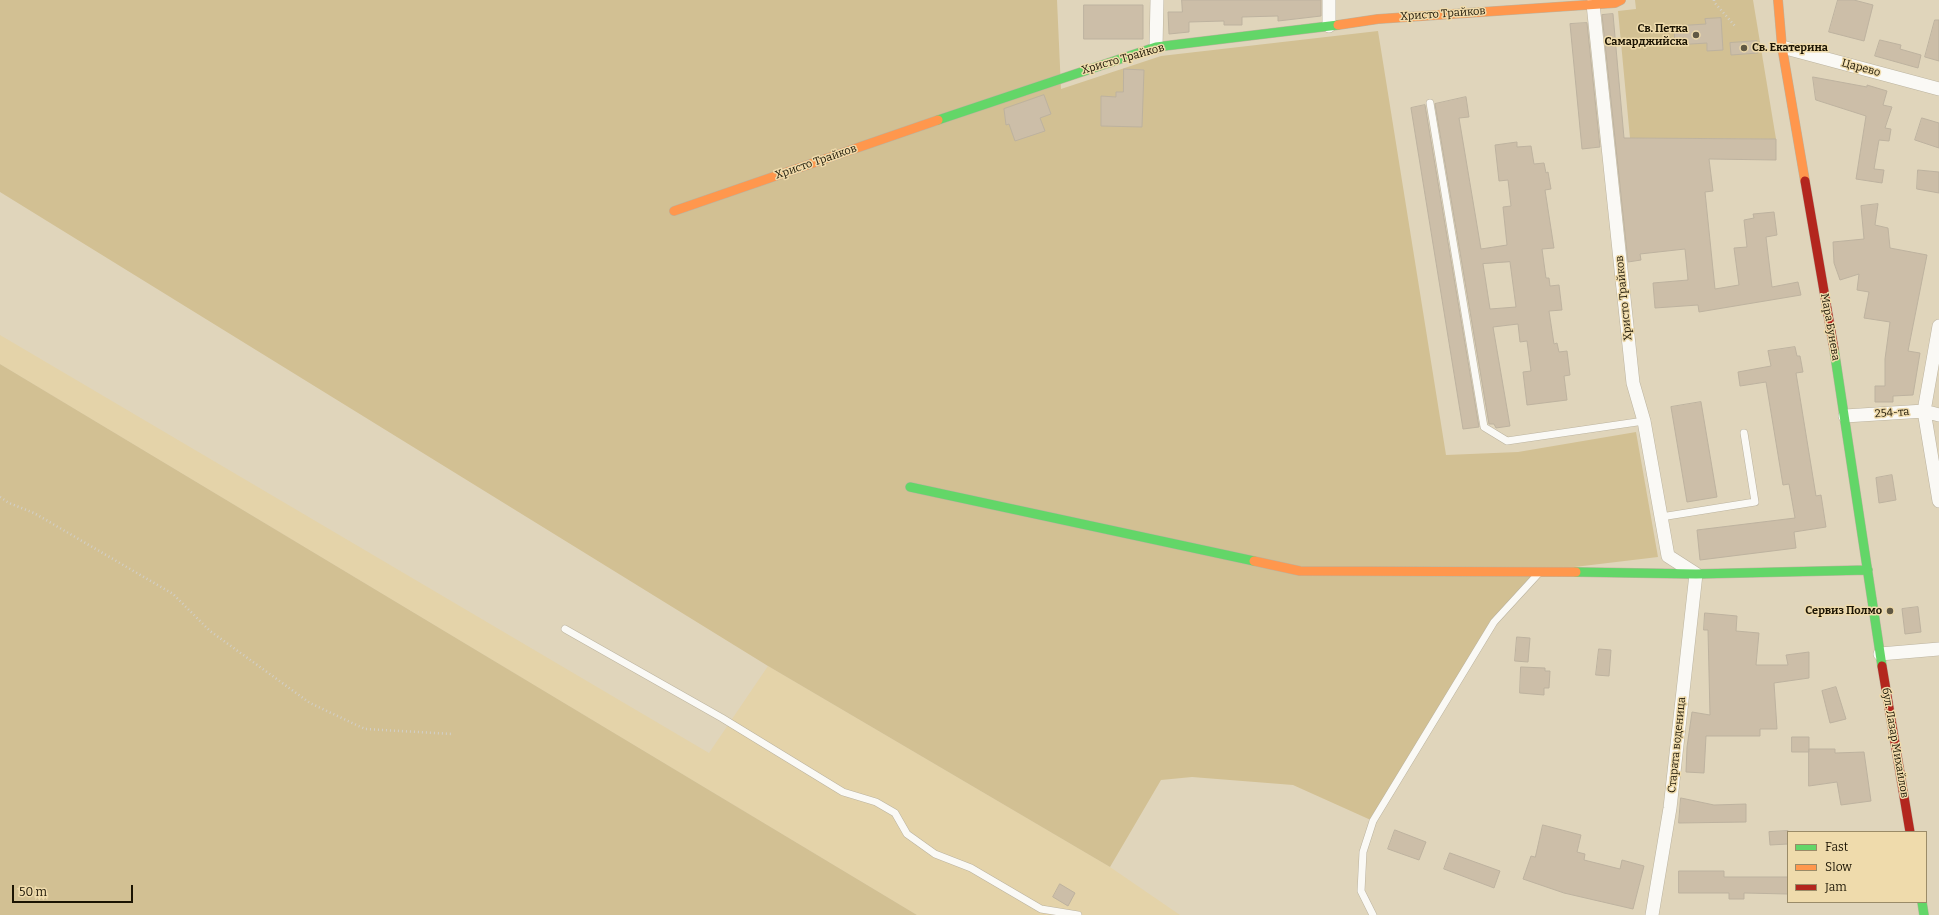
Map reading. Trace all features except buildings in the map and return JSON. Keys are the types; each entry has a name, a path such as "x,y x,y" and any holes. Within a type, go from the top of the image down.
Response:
{"street":[{"path":"1156,47 1157,0"},
{"path":"1329,0 1329,26"},
{"name":"Христо Трайков","path":"674,211 1057,79 1156,47 1378,19 1616,3 1621,0"},
{"name":"Мара Бунева","path":"1778,0 1782,47 1845,416 1880,654"},
{"name":"Христо Трайков","path":"1593,4 1632,384 1644,421 1668,556 1696,574"},
{"name":"Царево","path":"1782,47 1939,89"},
{"path":"1939,326 1924,410 1939,501"},
{"name":"254-та","path":"1845,416 1924,410 1939,415"},
{"path":"910,488 1300,571 1541,571 1696,574 1868,570"},
{"name":"Старата воденица","path":"1652,915 1670,808 1696,574"},
{"path":"1880,654 1939,649"},
{"name":"бул. Лазар Михайлов","path":"1880,654 1910,831"},
{"path":"1922,903 1924,915"}],"lane":[{"path":"1430,103 1484,427 1507,441 1644,421"},
{"path":"1661,517 1755,502 1744,433"},
{"path":"1373,915 1361,891 1363,852 1373,821 1494,622 1541,571"},
{"path":"566,629 722,718 843,792 876,802 895,813 907,834 935,854 971,868 1041,909 1078,915"}],"path":[{"path":"1713,1 1735,26"},
{"path":"0,497 9,503 34,513 173,594 210,631 310,703 365,729 453,734"}],"shaded area":[{"path":"0,0 1057,0 1061,89 1161,56 1378,31 1446,455 1518,452 1636,432 1658,557 1541,571 1494,622 1373,821 1293,785 1192,777 1161,780 1110,867 768,666 0,192"},
{"path":"1635,0 1753,0 1776,139 1630,138 1618,11 1636,9"},
{"path":"0,335 709,753 768,666 1110,867 1180,915 917,915 0,364"},
{"path":"0,364 917,915 0,915"}],"traffic: fast":[{"path":"938,120 1156,47 1338,25"},
{"path":"1834,349 1882,666"},
{"path":"910,487 1254,561"},
{"path":"1576,572 1696,574 1868,570"},
{"path":"1922,903 1924,915"}],"traffic: slow":[{"path":"1338,25 1378,19 1615,3 1621,0"},
{"path":"1778,0 1782,47 1805,181"},
{"path":"674,211 938,120"},
{"path":"1254,561 1300,571 1576,572"}],"traffic: jam":[{"path":"1805,181 1834,349"},
{"path":"1882,666 1910,831"}],"place":[{"name":"Св. Петка Самарджийска","path":"1696,35"},
{"name":"Св. Екатерина","path":"1744,48"},
{"name":"Сервиз Полмо","path":"1890,611"}]}
